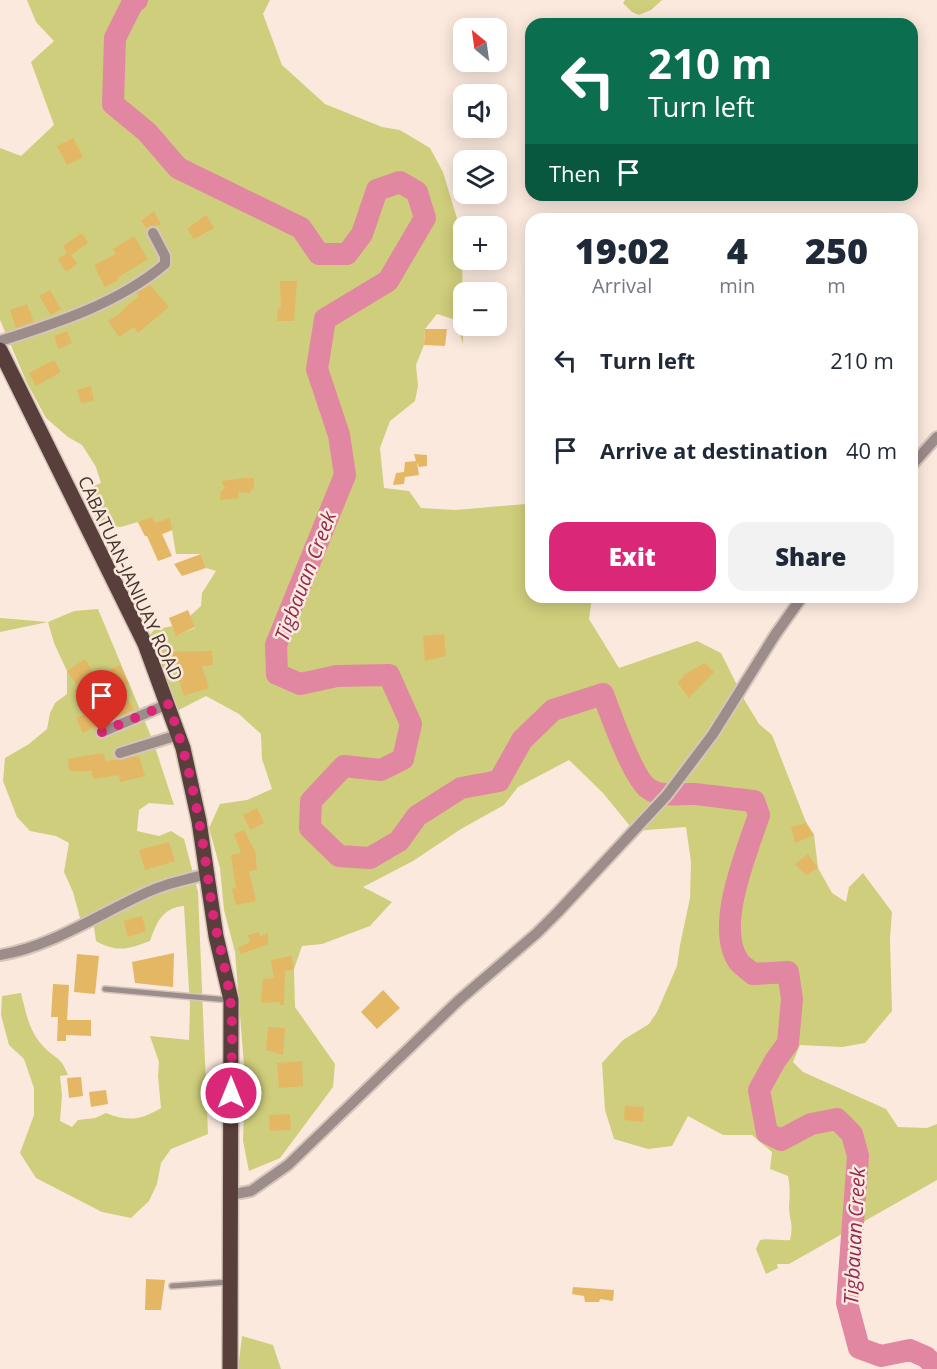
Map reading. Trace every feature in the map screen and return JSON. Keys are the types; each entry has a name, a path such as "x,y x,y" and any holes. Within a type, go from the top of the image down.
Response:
{"main road":[{"name":"CABATUAN-JANIUAY ROAD","path":"0,350 145,644 178,735 199,821 216,936 231,1000 230,1369"}],"street":[{"path":"0,341 80,312 132,288 154,274 165,264 165,256 153,233"},
{"path":"918,458 937,437"},
{"path":"229,1195 251,1191 288,1165 458,1001 537,933 667,795 713,734 798,603"},
{"path":"102,732 168,704"},
{"path":"120,753 178,735"},
{"path":"0,955 44,941 150,891 208,874"}],"lane":[{"path":"105,989 231,1000"},
{"path":"171,1286 229,1282"}],"shaded area":[{"path":"27,0 270,0 263,14 282,65 325,104 382,127 400,130 430,148 443,172 456,216 453,216 453,270 462,270 462,282 453,282 453,319 437,314 425,329 424,345 416,365 418,386 415,401 390,421 380,448 384,488 409,491 421,508 456,510 525,504 525,603 591,603 589,619 619,668 697,641 721,653 759,724 772,735 806,822 814,835 818,868 832,893 846,902 849,887 863,873 892,912 890,939 892,1011 865,1043 842,1047 800,1045 793,1062 803,1072 886,1109 898,1127 927,1128 937,1124 937,1180 789,1264 777,1264 778,1268 766,1274 756,1249 760,1240 790,1240 792,1229 788,1176 770,1169 772,1152 752,1135 723,1135 688,1116 672,1146 648,1149 614,1139 605,1110 602,1063 623,1040 649,1024 657,1012 677,966 690,898 691,862 686,827 634,831 603,793 569,760 518,787 504,805 461,829 413,861 363,887 392,902 370,926 322,944 302,946 294,969 295,1007 335,1064 333,1087 280,1158 249,1171 243,1141 245,1078 235,952 224,910 220,868 209,828 220,804 247,800 272,789 262,759 261,734 239,714 206,696 169,715 146,639 154,630 172,626 177,635 195,628 190,616 201,606 202,593 216,571 206,568 201,554 176,554 172,530 158,536 156,534 145,536 138,522 121,527 99,525 85,490 101,483 96,467 82,445 68,437 46,418 27,383 0,320 0,148 21,156 54,125 31,62 54,41 36,22"},
{"path":"625,0 662,0 651,10 639,15 623,3"},
{"path":"98,609 153,741 174,805 149,803 139,810 137,831 159,836 171,831 184,839 198,892 208,1134 171,1149 161,1163 157,1184 149,1201 131,1218 102,1212 36,1178 20,1153 34,1115 34,1088 24,1059 9,1045 1,1015 2,996 21,993 34,1034 65,1069 68,1075 60,1076 62,1095 60,1121 72,1127 78,1120 95,1118 106,1113 128,1119 147,1115 161,1108 159,1062 150,1036 189,1040 190,1006 184,906 170,910 161,917 150,941 136,946 117,948 96,941 94,927 80,918 73,892 64,872 69,843 56,836 30,831 17,817 3,781 5,758 29,744 47,729 50,713 55,703 67,694 67,671 54,643 48,622 74,611"},
{"path":"0,618 48,622 0,632"},
{"path":"242,1336 273,1345 281,1369 238,1369"}],"building":[{"path":"73,138 83,157 67,165 57,146"},
{"path":"154,211 161,225 150,226 147,229 141,221"},
{"path":"206,215 214,228 194,239 187,229"},
{"path":"82,233 88,243 71,255 77,264 66,272 58,259 67,253 63,246"},
{"path":"134,236 148,259 105,287 94,265 116,254 113,249"},
{"path":"280,281 297,281 294,321 277,321 278,308 281,308"},
{"path":"150,285 169,307 138,333 134,327 119,337 108,321 139,296 136,293"},
{"path":"50,290 61,309 51,315 39,296"},
{"path":"27,304 34,322 16,328 10,310"},
{"path":"425,329 447,329 445,346 424,345"},
{"path":"67,331 72,343 59,349 54,336"},
{"path":"54,360 61,372 36,386 29,373"},
{"path":"91,386 94,401 81,403 77,390"},
{"path":"414,454 427,455 427,466 419,467 417,462 419,475 405,477 404,484 393,485 396,473 404,472 405,462 416,461"},
{"path":"254,478 254,486 250,493 238,492 239,498 220,500 221,491 225,488 221,481"},
{"path":"152,517 155,523 170,518 172,530 162,534 172,556 158,561 138,522"},
{"path":"201,554 206,568 182,576 174,564"},
{"path":"188,610 195,627 176,636 169,618"},
{"path":"444,634 446,656 425,661 423,636"},
{"path":"212,651 213,665 202,666 209,688 184,696 176,671 166,672 162,652"},
{"path":"85,659 95,676 120,665 129,684 121,687 134,710 83,733 76,718 96,709 84,679 76,684 67,671"},
{"path":"705,663 714,672 689,698 678,683 685,674"},
{"path":"103,753 106,761 139,756 145,776 120,782 119,775 93,779 92,771 69,771 68,759"},
{"path":"257,808 264,823 250,830 243,815"},
{"path":"806,823 814,835 795,843 791,827"},
{"path":"244,830 255,851 257,870 249,871 256,901 236,905 232,889 236,888 231,855 241,853 234,834"},
{"path":"169,842 175,861 145,870 139,850"},
{"path":"808,854 818,868 806,875 795,864"},
{"path":"142,916 146,931 128,937 124,921"},
{"path":"259,932 260,937 268,933 268,944 241,954 238,948 250,942 248,935"},
{"path":"174,953 173,987 135,983 132,962"},
{"path":"77,954 99,956 95,994 74,992"},
{"path":"291,956 294,969 285,971 284,1005 280,1005 279,1002 261,1003 263,979 274,978 271,960"},
{"path":"53,984 69,985 67,1020 91,1020 91,1036 66,1035 66,1041 57,1041 58,1017 51,1017"},
{"path":"383,990 400,1008 377,1029 361,1012"},
{"path":"268,1027 285,1028 283,1055 266,1050"},
{"path":"302,1061 303,1086 279,1088 277,1063"},
{"path":"81,1077 83,1096 69,1098 67,1078"},
{"path":"106,1090 108,1104 91,1107 89,1092"},
{"path":"625,1106 644,1107 643,1122 624,1120"},
{"path":"290,1114 291,1130 270,1131 269,1115"},
{"path":"146,1279 165,1280 161,1310 145,1310"},
{"path":"573,1287 614,1290 613,1301 600,1299 599,1302 585,1302 584,1296 572,1294"}],"waterway":[{"name":"Tigbauan Creek","path":"137,0 132,4 115,38 113,104 147,132 178,168 301,228 319,254 347,254 362,234 377,190 400,182 417,192 425,218 388,281 325,319 317,369 339,435 345,475 276,645 277,674 300,684 337,676 389,675 411,724 403,759 381,770 344,766 311,801 310,828 339,856 370,858 399,841 417,816 461,788 499,781 522,740 553,710 603,694 636,773 649,789 665,794 694,794 754,801 759,815 735,889 730,929 732,947 739,962 753,974 788,972 792,999 788,1043 759,1090 767,1133 781,1140 811,1124 837,1119 852,1134 858,1156 847,1303 859,1348 881,1356 910,1350 926,1357 937,1368"}],"route":[{"path":"102,732 168,704 171,712 183,748 199,821 216,936 231,1000 231,1093"}]}
